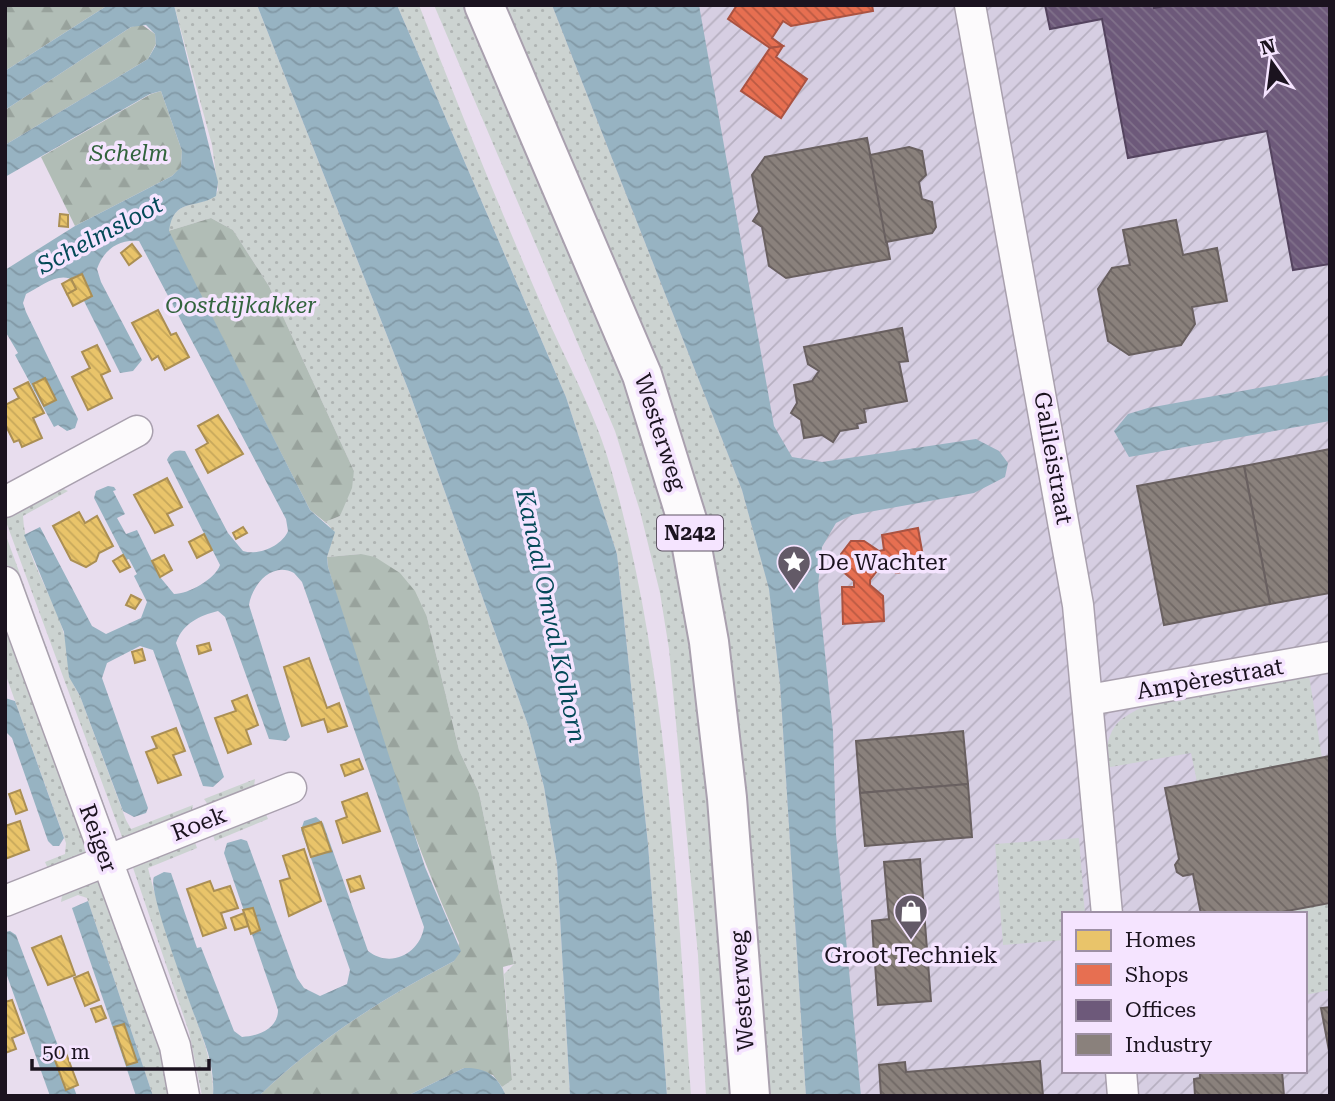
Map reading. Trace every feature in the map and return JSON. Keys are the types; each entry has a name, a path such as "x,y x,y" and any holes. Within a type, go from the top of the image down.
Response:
{"main road":[{"name":"Westerweg","path":"484,5 642,375 687,520 709,642 727,797 750,1096"}],"street":[{"name":"Galileistraat","path":"970,5 1078,605 1107,912"},
{"path":"5,502 136,431"},
{"name":"Reiger","path":"5,582 175,1046 184,1096"},
{"name":"Ampèrestraat","path":"1089,700 1330,657"},
{"name":"Roek","path":"5,901 291,788"},
{"path":"1121,1073 1123,1096"}],"shaded area":[{"path":"174,5 257,5 410,394 528,725 544,787 557,864 570,1096 506,1096 502,1087 512,1080 504,974 514,964 479,793 459,750 427,617 361,554 327,557 333,534 325,522 340,516 354,471 269,286 233,230 211,218 168,231 177,211 207,200 218,190 212,145"},
{"path":"397,5 419,5 510,231 597,428 611,469 646,623 658,701 674,859 691,1096 667,1096 648,844 617,554 566,397"},
{"path":"434,5 467,5 636,404 689,601 737,1096 706,1096 698,955 669,649 660,593 640,511 615,431"},
{"path":"502,5 552,5 742,490 769,588 780,683 806,1096 763,1096 724,645"},
{"path":"515,5 1330,5 1330,1096 779,1096 750,626"},
{"path":"53,484 68,491 23,516 25,532 64,634 71,678 126,820 131,829 193,805 191,814 125,845 5,519"},
{"path":"5,533 118,843 113,841 86,780 5,559"},
{"path":"5,608 91,844 88,854 51,876 45,862 65,854 66,843 5,673"},
{"path":"1308,669 1322,758 1197,782 1191,753 1105,768 1113,729 1122,719 1140,708 1211,686"},
{"path":"255,779 253,794 213,812 204,799"},
{"path":"265,812 268,819 215,841 210,827"},
{"path":"192,834 197,848 148,868 205,1045 213,1096 202,1096 189,1032 130,859"},
{"path":"1079,838 1085,912 1062,912 1062,940 1003,945 995,844"},
{"path":"90,876 101,880 156,1019 175,1096 153,1096 87,898 78,895 61,902 64,885"},
{"path":"1330,902 1330,990 1307,995 1307,912 1278,912"}],"green space":[{"path":"5,5 108,5 5,71"},
{"path":"141,24 155,34 156,44 148,59 5,145 5,110 131,27"},
{"name":"Schelm","path":"161,91 182,151 181,168 172,176 75,226 41,157 151,94"},
{"name":"Oostdijkakker","path":"211,218 233,230 269,286 354,471 352,488 340,516 325,522 310,510 168,231"},
{"path":"361,554 375,557 400,573 415,591 427,617 459,750 479,793 514,964 503,967 512,1080 502,1087 493,1075 464,1068 407,1096 259,1096 327,1038 402,990 454,961 459,943 404,805 328,567 327,557"}],"water":[{"name":"Schelmsloot","path":"108,5 174,5 218,182 216,196 186,206 175,213 169,231 310,510 335,532 327,557 328,567 425,867 461,951 454,961 376,1005 327,1038 259,1096 213,1096 208,1053 165,932 154,888 154,877 164,872 171,873 197,948 201,947 234,1031 242,1037 271,1027 278,1010 224,853 227,843 241,839 247,841 297,978 304,988 320,996 347,984 350,970 301,830 304,821 316,817 323,823 368,951 386,958 403,956 417,944 424,927 302,582 294,573 278,570 264,577 254,590 249,605 290,737 286,741 269,739 225,617 218,611 198,618 187,625 176,643 224,777 213,787 203,786 153,650 140,646 107,663 102,678 148,808 146,813 134,817 123,811 80,696 69,677 64,632 24,535 40,527 92,626 106,634 141,618 147,602 134,576 137,574 129,559 126,560 94,498 96,491 108,486 114,487 116,490 113,491 125,514 117,518 126,534 137,530 160,577 174,594 201,585 220,565 167,460 174,452 185,451 228,533 243,551 256,552 269,548 281,541 288,531 286,519 139,241 125,242 113,247 97,269 101,282 142,360 133,371 120,373 74,281 63,277 56,278 26,294 23,303 26,312 78,419 75,428 67,431 58,425 54,427 5,331 5,270 75,226 172,176 181,167 182,151 161,91 150,94 5,177 5,145 148,59 156,45 155,34 146,25 131,27 5,110 5,71"},
{"name":"Kanaal Omval Kolhorn","path":"257,5 397,5 566,397 617,554 648,844 667,1096 570,1096 557,864 544,787 528,725 410,394"},
{"path":"552,5 699,5 774,426 792,457 822,462 976,439 999,451 1008,463 1005,477 974,493 852,515 836,523 822,547 818,586 833,731 836,834 861,1096 806,1096 780,683 769,589 742,490"},
{"path":"1330,375 1330,421 1129,457 1114,431 1128,414 1148,408"},
{"path":"5,698 15,701 64,838 59,846 53,846 48,841 12,738 5,731"},
{"path":"88,901 153,1096 136,1096 72,908"},
{"path":"10,931 16,935 77,1096 50,1096 5,970 5,932"},
{"path":"464,1068 479,1069 490,1074 506,1096 407,1096"}],"building: Homes":[{"path":"60,214 68,215 68,227 59,226"},
{"path":"132,244 141,256 129,265 121,253"},
{"path":"82,274 92,296 73,306 67,294 76,289 71,279"},
{"path":"71,279 76,289 67,294 62,284"},
{"path":"158,310 171,335 176,333 189,357 165,370 158,356 152,360 132,323"},
{"path":"97,345 110,371 101,375 112,398 88,410 72,377 90,368 82,352"},
{"path":"45,378 56,400 44,406 33,384"},
{"path":"28,382 44,413 33,418 42,438 22,447 19,440 14,442 5,424 5,405 19,398 14,389"},
{"path":"218,415 243,454 208,473 196,450 208,443 198,426"},
{"path":"167,478 182,507 167,514 173,525 155,533 134,495"},
{"path":"79,512 85,523 97,516 113,546 99,553 96,561 86,567 71,560 53,526"},
{"path":"243,527 247,533 236,539 233,533"},
{"path":"204,534 212,550 197,558 189,542"},
{"path":"123,555 130,567 120,572 113,561"},
{"path":"164,555 172,570 160,577 152,561"},
{"path":"131,595 141,600 135,609 126,605"},
{"path":"209,643 211,650 199,654 197,646"},
{"path":"142,649 145,660 135,663 132,652"},
{"path":"309,658 327,708 339,703 347,726 328,732 324,719 302,726 284,667"},
{"path":"247,695 258,725 246,730 251,744 228,753 215,718 236,711 232,701"},
{"path":"176,728 185,751 173,755 181,775 158,783 146,752 157,748 152,737"},
{"path":"359,759 363,769 345,776 341,765"},
{"path":"20,790 27,810 16,814 9,794"},
{"path":"367,793 380,831 343,843 336,821 347,817 342,802"},
{"path":"20,821 29,850 5,859 5,826"},
{"path":"321,822 331,851 311,857 302,828"},
{"path":"304,849 321,901 289,916 280,881 290,878 283,856"},
{"path":"360,876 364,888 351,892 347,880"},
{"path":"210,881 214,891 230,886 238,908 221,913 226,928 203,936 187,889"},
{"path":"253,908 260,930 251,934 243,910"},
{"path":"244,913 248,926 235,930 231,918"},
{"path":"61,936 75,975 48,985 32,948"},
{"path":"88,972 99,1000 85,1006 74,978"},
{"path":"12,1000 24,1033 12,1038 16,1049 5,1053 5,1002"},
{"path":"101,1006 106,1018 96,1022 91,1009"},
{"path":"124,1024 137,1062 127,1065 114,1027"},
{"path":"64,1048 78,1085 66,1090 52,1052"}],"building: Shops":[{"path":"737,5 872,5 873,11 791,26 783,21 772,38 783,46 770,48 728,19"},
{"path":"783,46 776,57 807,79 781,118 741,91 770,48"},
{"path":"918,528 925,568 896,573 888,567 880,567 870,580 870,585 883,596 884,621 843,624 842,587 854,587 854,581 841,570 841,554 851,541 864,541 879,551 884,550 882,535"}],"building: Offices":[{"path":"1045,5 1154,5 1154,8 1170,5 1330,5 1330,264 1293,270 1267,131 1128,158 1102,19 1050,29"}],"building: Industry":[{"path":"867,138 890,259 786,278 769,266 762,227 753,221 759,212 752,175 765,157"},
{"path":"909,147 922,151 926,175 919,182 922,199 932,202 936,227 932,233 886,242 870,155"},
{"path":"1176,220 1183,255 1217,248 1227,301 1192,307 1195,324 1181,345 1129,355 1108,341 1098,289 1112,268 1130,265 1123,230"},
{"path":"902,328 908,361 899,362 907,401 864,409 866,422 857,424 858,428 840,431 833,442 822,435 804,438 801,420 791,413 797,403 794,385 812,381 819,371 808,364 804,347"},
{"path":"1330,449 1330,593 1270,604 1244,466"},
{"path":"1244,466 1270,604 1164,625 1137,486"},
{"path":"963,731 968,784 860,793 856,741"},
{"path":"1330,756 1330,903 1282,912 1201,912 1193,874 1183,876 1177,872 1175,865 1179,859 1165,788"},
{"path":"968,784 972,837 865,846 860,793"},
{"path":"920,859 931,1001 878,1005 875,964 871,961 874,956 872,921 889,919 884,862"},
{"path":"1330,1007 1330,1056 1321,1008"},
{"path":"1040,1061 1043,1096 881,1096 879,1065 905,1062 906,1072"},
{"path":"1200,1073 1282,1073 1284,1096 1195,1096 1194,1079 1200,1078"}],"place":[{"name":"De Wachter","path":"794,592"},
{"name":"Groot Techniek","path":"911,941"}]}
